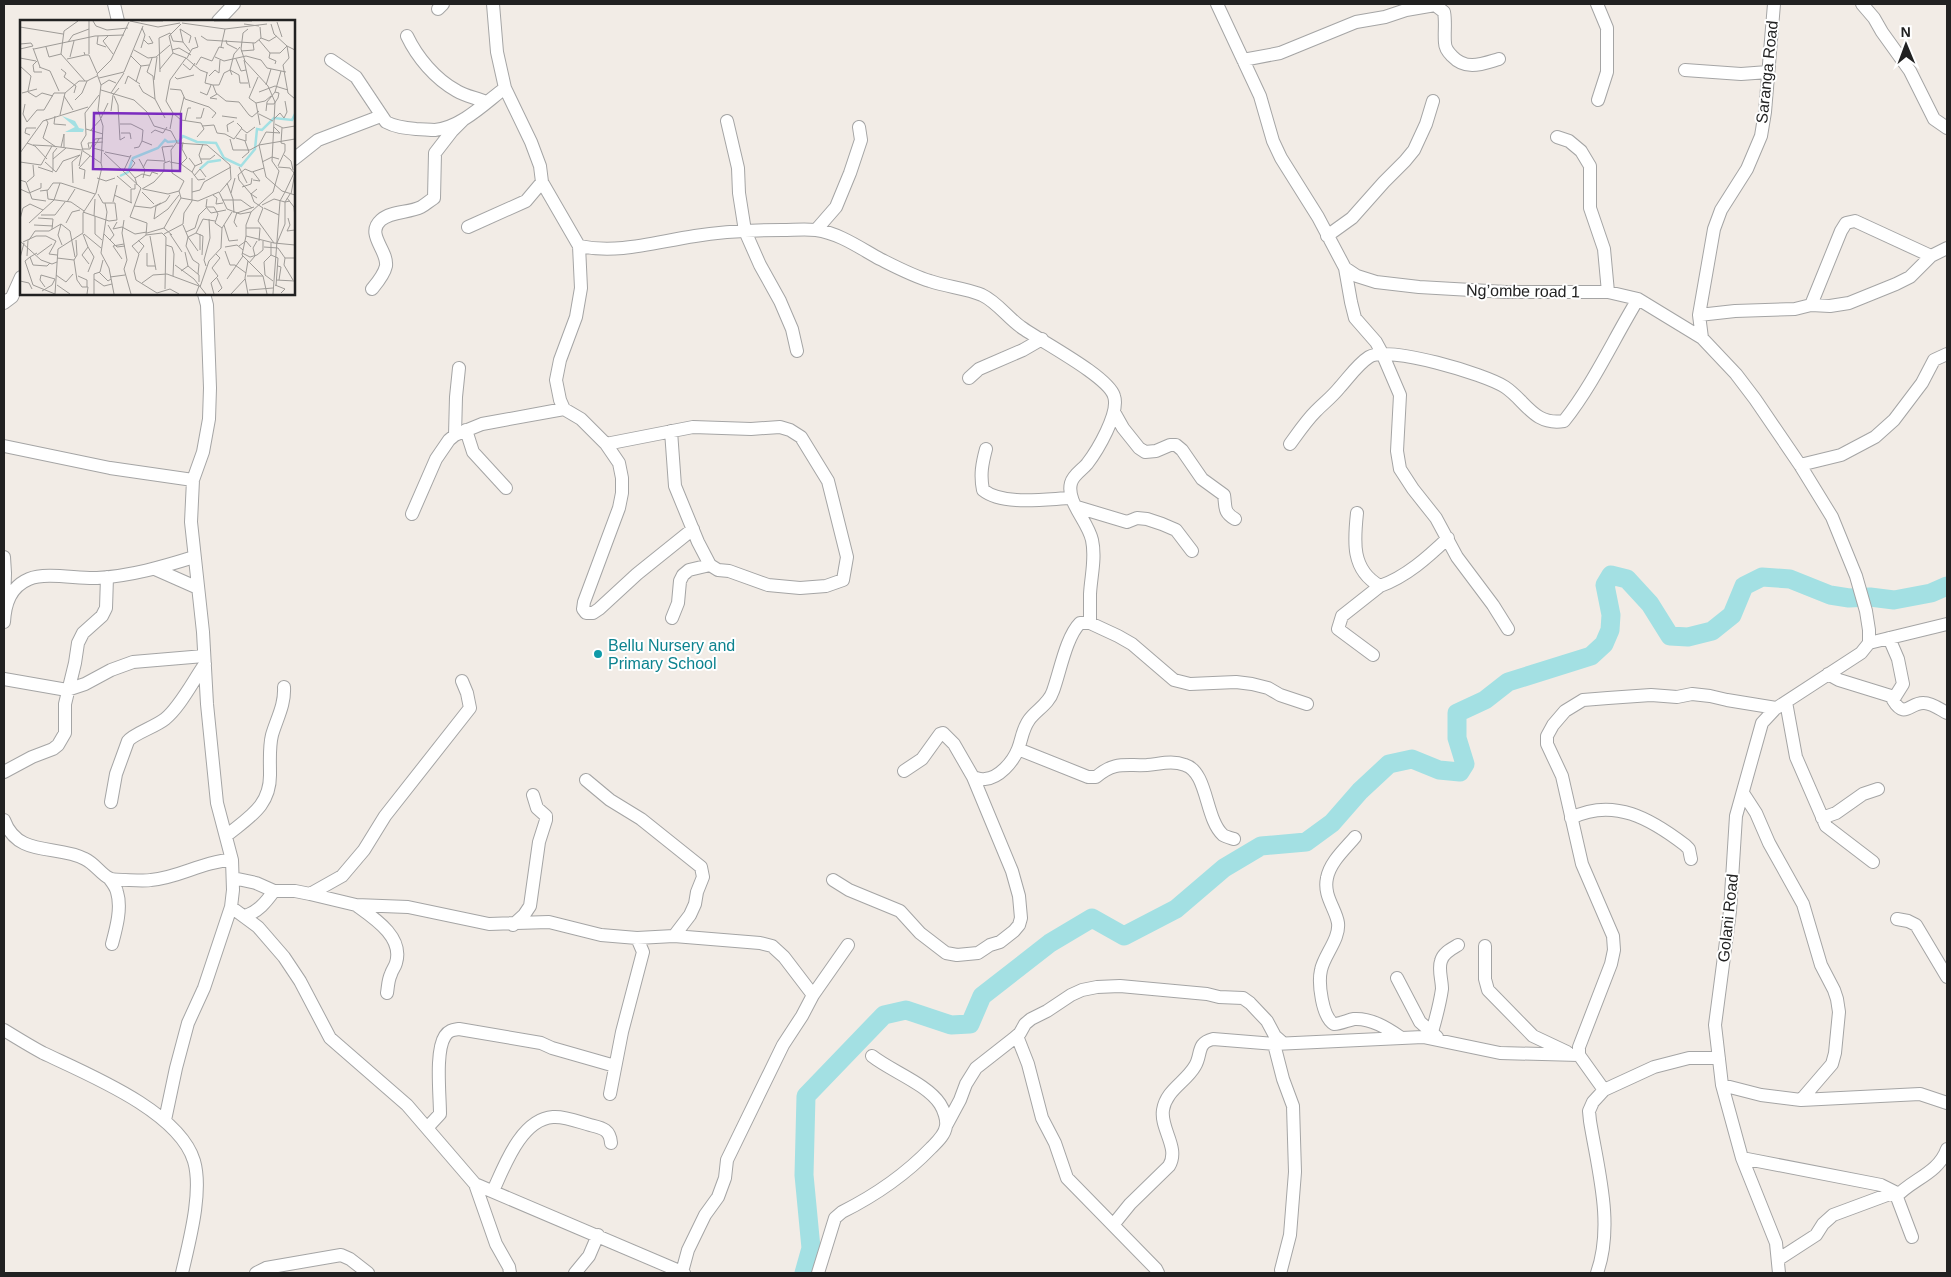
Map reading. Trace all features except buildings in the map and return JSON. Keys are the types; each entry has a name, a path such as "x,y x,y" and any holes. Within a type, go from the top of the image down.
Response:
{"street":[{"path":"114,4 118,20"},
{"path":"219,20 234,4"},
{"path":"493,4 497,52 505,88 532,142 540,166 542,182 579,246 580,288 577,307 556,380 564,409"},
{"path":"1217,4 1267,115 1273,141 1280,158 1318,217 1345,268 1350,302 1355,318 1376,342 1400,395 1397,451 1400,469 1413,490 1436,518 1458,557 1493,604 1508,629"},
{"path":"1597,4 1607,28 1607,72 1598,100"},
{"name":"Saranga Road","path":"1702,338 1699,315 1714,229 1721,210 1747,169 1761,136 1766,112 1774,4"},
{"path":"1862,4 1910,70 1934,119 1947,128"},
{"path":"1243,60 1280,53 1356,22 1385,17 1424,6 1441,5 1445,14 1445,45 1450,55 1466,66 1478,66 1499,59"},
{"path":"407,36 420,59 442,80 457,91 486,102"},
{"path":"331,60 356,77 381,116 391,125 435,130 446,128 464,119"},
{"path":"1685,70 1741,74 1768,72"},
{"path":"372,289 383,274 386,266 385,258 374,232 376,225 382,219 420,208 434,198 435,153 452,130 505,88"},
{"path":"1327,236 1352,218 1414,150 1426,124 1433,101"},
{"path":"295,158 318,140 381,116"},
{"path":"727,121 738,168 739,193 745,230 760,265 780,301 792,329 797,351"},
{"path":"816,230 836,207 861,140 859,126"},
{"path":"1558,137 1569,141 1580,151 1590,166 1590,208 1604,249 1608,292"},
{"path":"468,227 526,201 542,182"},
{"path":"1811,305 1846,223 1855,221 1931,256"},
{"path":"579,246 598,250 618,249 745,230 816,230 845,239 882,260 929,281 981,295 991,300 1022,328 1042,339 1069,359 1100,378 1110,388 1115,397 1114,412 1094,455 1071,480 1070,490 1074,503 1092,538 1094,558 1090,594 1090,623"},
{"path":"1699,315 1736,311 1795,309 1811,305 1830,306 1849,303 1910,277 1931,256 1947,248"},
{"name":"Ng’ombe road 1","path":"1345,268 1357,276 1376,282 1420,287 1506,292 1608,292 1638,299 1702,338 1736,374 1800,465 1832,517 1856,576 1866,611 1869,643"},
{"path":"4,303 12,297 20,279"},
{"path":"165,1120 188,1023 204,988 231,907 233,878 232,860 217,802 191,522 193,480 202,452 209,419 210,388 207,305 204,295"},
{"path":"1290,444 1314,412 1339,389 1357,367 1370,356 1382,353 1445,364 1471,372 1504,386 1535,416 1556,422 1564,421 1589,384 1638,299"},
{"path":"969,378 979,369 1023,350 1042,339"},
{"path":"1800,465 1841,455 1875,437 1894,420 1922,383 1934,360 1947,354"},
{"path":"459,368 456,397 460,433 473,452 506,488"},
{"path":"412,514 436,459 449,440 482,424 564,409 581,419 606,444 619,463 622,478 622,493 601,558 584,602 583,609 586,613 593,613 599,609 637,574 693,529"},
{"path":"1114,412 1123,428 1139,448 1145,452 1156,451 1170,444 1176,445 1182,450 1202,479 1224,495 1228,515 1235,519"},
{"path":"606,444 671,431 693,427 780,428 790,430 801,437 828,481 847,556 843,580 826,586 800,588 768,585 728,571 718,570 710,565 675,486 671,431"},
{"path":"4,446 110,468 193,480"},
{"path":"986,449 981,468 981,479 983,490 990,496 1074,503 1127,522 1137,518 1147,519 1176,530 1192,551"},
{"path":"1358,513 1355,550 1362,569 1370,580 1380,586"},
{"path":"1373,655 1338,629 1342,616 1380,586 1395,581 1434,552 1448,538"},
{"path":"4,557 6,573 4,622"},
{"path":"4,605 18,585 30,579 51,576 107,577 155,569 194,557"},
{"path":"672,618 678,603 680,581 683,575 689,570 710,565"},
{"path":"155,569 198,588"},
{"path":"4,772 58,745 65,732 65,704 78,643 84,633 102,616 106,608 107,577"},
{"path":"973,777 984,780 998,774 1010,764 1018,749 1022,732 1029,720 1049,700 1053,692 1074,628 1080,623 1090,623 1132,644 1174,680 1197,684 1236,682 1252,684 1307,704"},
{"path":"1869,643 1947,624"},
{"path":"1889,638 1898,659 1903,684 1893,700 1901,709 1908,710 1923,702 1929,703 1947,713"},
{"name":"Golani Road","path":"1779,1266 1776,1243 1742,1158 1722,1085 1719,1058 1716,1025 1730,912 1736,816 1754,744 1762,723 1781,705 1861,653 1869,643"},
{"path":"4,679 68,690 133,662 204,660"},
{"path":"111,802 114,780 128,740 131,736 152,728 167,717 204,660"},
{"path":"1828,674 1839,680 1894,697"},
{"path":"310,894 342,876 364,850 385,816 470,708 462,681"},
{"path":"226,836 259,810 267,797 270,787 272,736 284,704 284,687"},
{"path":"1575,1055 1614,950 1613,936 1582,864 1562,776 1547,744 1547,736 1565,711 1583,700 1651,695 1677,697 1692,694 1781,705 1796,757 1826,826 1873,862"},
{"path":"833,880 849,890 900,911 920,933 946,953 978,953 990,945 1000,942 1019,925 1022,918 1019,896 1012,872 973,777 954,744 943,733 940,734 922,759 904,771"},
{"path":"1018,749 1088,776 1096,776 1106,768 1117,764 1146,765 1167,762 1187,765 1200,780 1213,820 1223,835 1234,839"},
{"path":"586,780 610,800 642,819 701,867 703,877 695,904 674,936"},
{"path":"1822,818 1836,813 1863,794 1878,789"},
{"path":"1743,793 1803,904 1818,956 1837,1000 1839,1012 1835,1053 1832,1064 1801,1100"},
{"path":"513,925 524,915 530,906 539,842 546,820 546,816 537,808 533,796"},
{"path":"1571,818 1585,811 1619,810 1633,814 1669,833 1689,849 1692,859"},
{"path":"4,820 7,829 16,839 32,846 86,859 109,878 117,891 119,903 112,944"},
{"path":"1355,837 1332,866 1327,879 1328,899 1338,923 1336,934 1321,970 1323,1004 1328,1018 1334,1024 1355,1019 1367,1020 1386,1027 1400,1037"},
{"path":"109,878 151,880 179,874 216,861 232,860"},
{"path":"233,878 256,883 274,891 295,891 356,905 408,907 489,924 513,925 549,922 601,936 637,938 674,936 738,940 772,946 784,957 813,995"},
{"path":"245,916 253,913 264,904 274,891"},
{"path":"356,905 378,921 391,935 396,948 397,963 391,973 387,993"},
{"path":"231,907 258,927 284,957 300,981 330,1038 407,1105 475,1184 496,1244 509,1267 510,1273"},
{"path":"1897,919 1916,925 1947,977"},
{"path":"610,1094 622,1032 644,952 637,938"},
{"path":"475,1184 683,1272 688,1250 705,1215 718,1197 725,1178 727,1160 783,1045 813,995 848,945"},
{"path":"1436,1036 1442,990 1441,959 1449,950 1458,945"},
{"path":"1485,946 1485,979 1488,990 1533,1036 1575,1055 1604,1090"},
{"path":"1397,978 1420,1022 1436,1036 1470,1048 1500,1053 1575,1055"},
{"path":"818,1273 835,1218 842,1212 890,1185 909,1170 942,1136 966,1084 976,1068 1017,1036 1024,1024 1071,995 1082,990 1120,986 1243,998 1267,1021 1279,1044 1283,1078 1293,1106 1296,1172 1290,1235 1280,1270"},
{"path":"427,1128 440,1114 438,1074 444,1037 450,1030 459,1029 541,1043 552,1048 615,1066"},
{"path":"4,1030 42,1052 112,1085 165,1120 185,1144 194,1161 196,1185 193,1222 182,1273"},
{"path":"1017,1036 1028,1064 1042,1118 1055,1143 1067,1178 1158,1273"},
{"path":"1112,1225 1130,1204 1169,1166 1172,1160 1172,1151 1163,1112 1165,1102 1172,1090 1196,1066 1201,1046 1206,1041 1213,1039 1249,1044 1279,1044 1436,1036"},
{"path":"872,1056 904,1075 940,1104 945,1115 946,1126"},
{"path":"1597,1273 1603,1256 1605,1235 1602,1198 1589,1111 1592,1102 1604,1090 1654,1066 1689,1058 1719,1058"},
{"path":"1722,1085 1761,1095 1801,1100 1920,1094 1947,1103"},
{"path":"494,1191 511,1153 532,1125 542,1120 552,1117 562,1118 600,1128 608,1131 611,1136 611,1143"},
{"path":"1768,1273 1816,1235 1823,1224 1833,1215 1895,1194 1927,1175 1944,1157 1947,1149"},
{"path":"1742,1158 1880,1185 1895,1194 1912,1238"},
{"path":"575,1273 589,1256 598,1235"},
{"path":"256,1273 266,1268 341,1255 350,1259 368,1273"}],"waterway":[{"path":"804,1273 811,1248 804,1175 806,1096 884,1015 906,1010 951,1025 970,1024 982,996 1050,943 1092,918 1124,936 1176,909 1224,868 1261,846 1306,842 1332,823 1360,791 1389,764 1412,759 1439,770 1460,772 1465,764 1457,738 1457,713 1485,700 1508,682 1591,656 1604,644 1610,630 1611,615 1605,585 1611,575 1627,579 1650,604 1670,636 1688,637 1712,631 1732,615 1744,586 1762,577 1790,579 1830,595 1849,598 1870,597 1894,600 1931,593 1947,586"}],"place":[{"name":"Bellu Nursery and Primary School","path":"598,654"}]}
